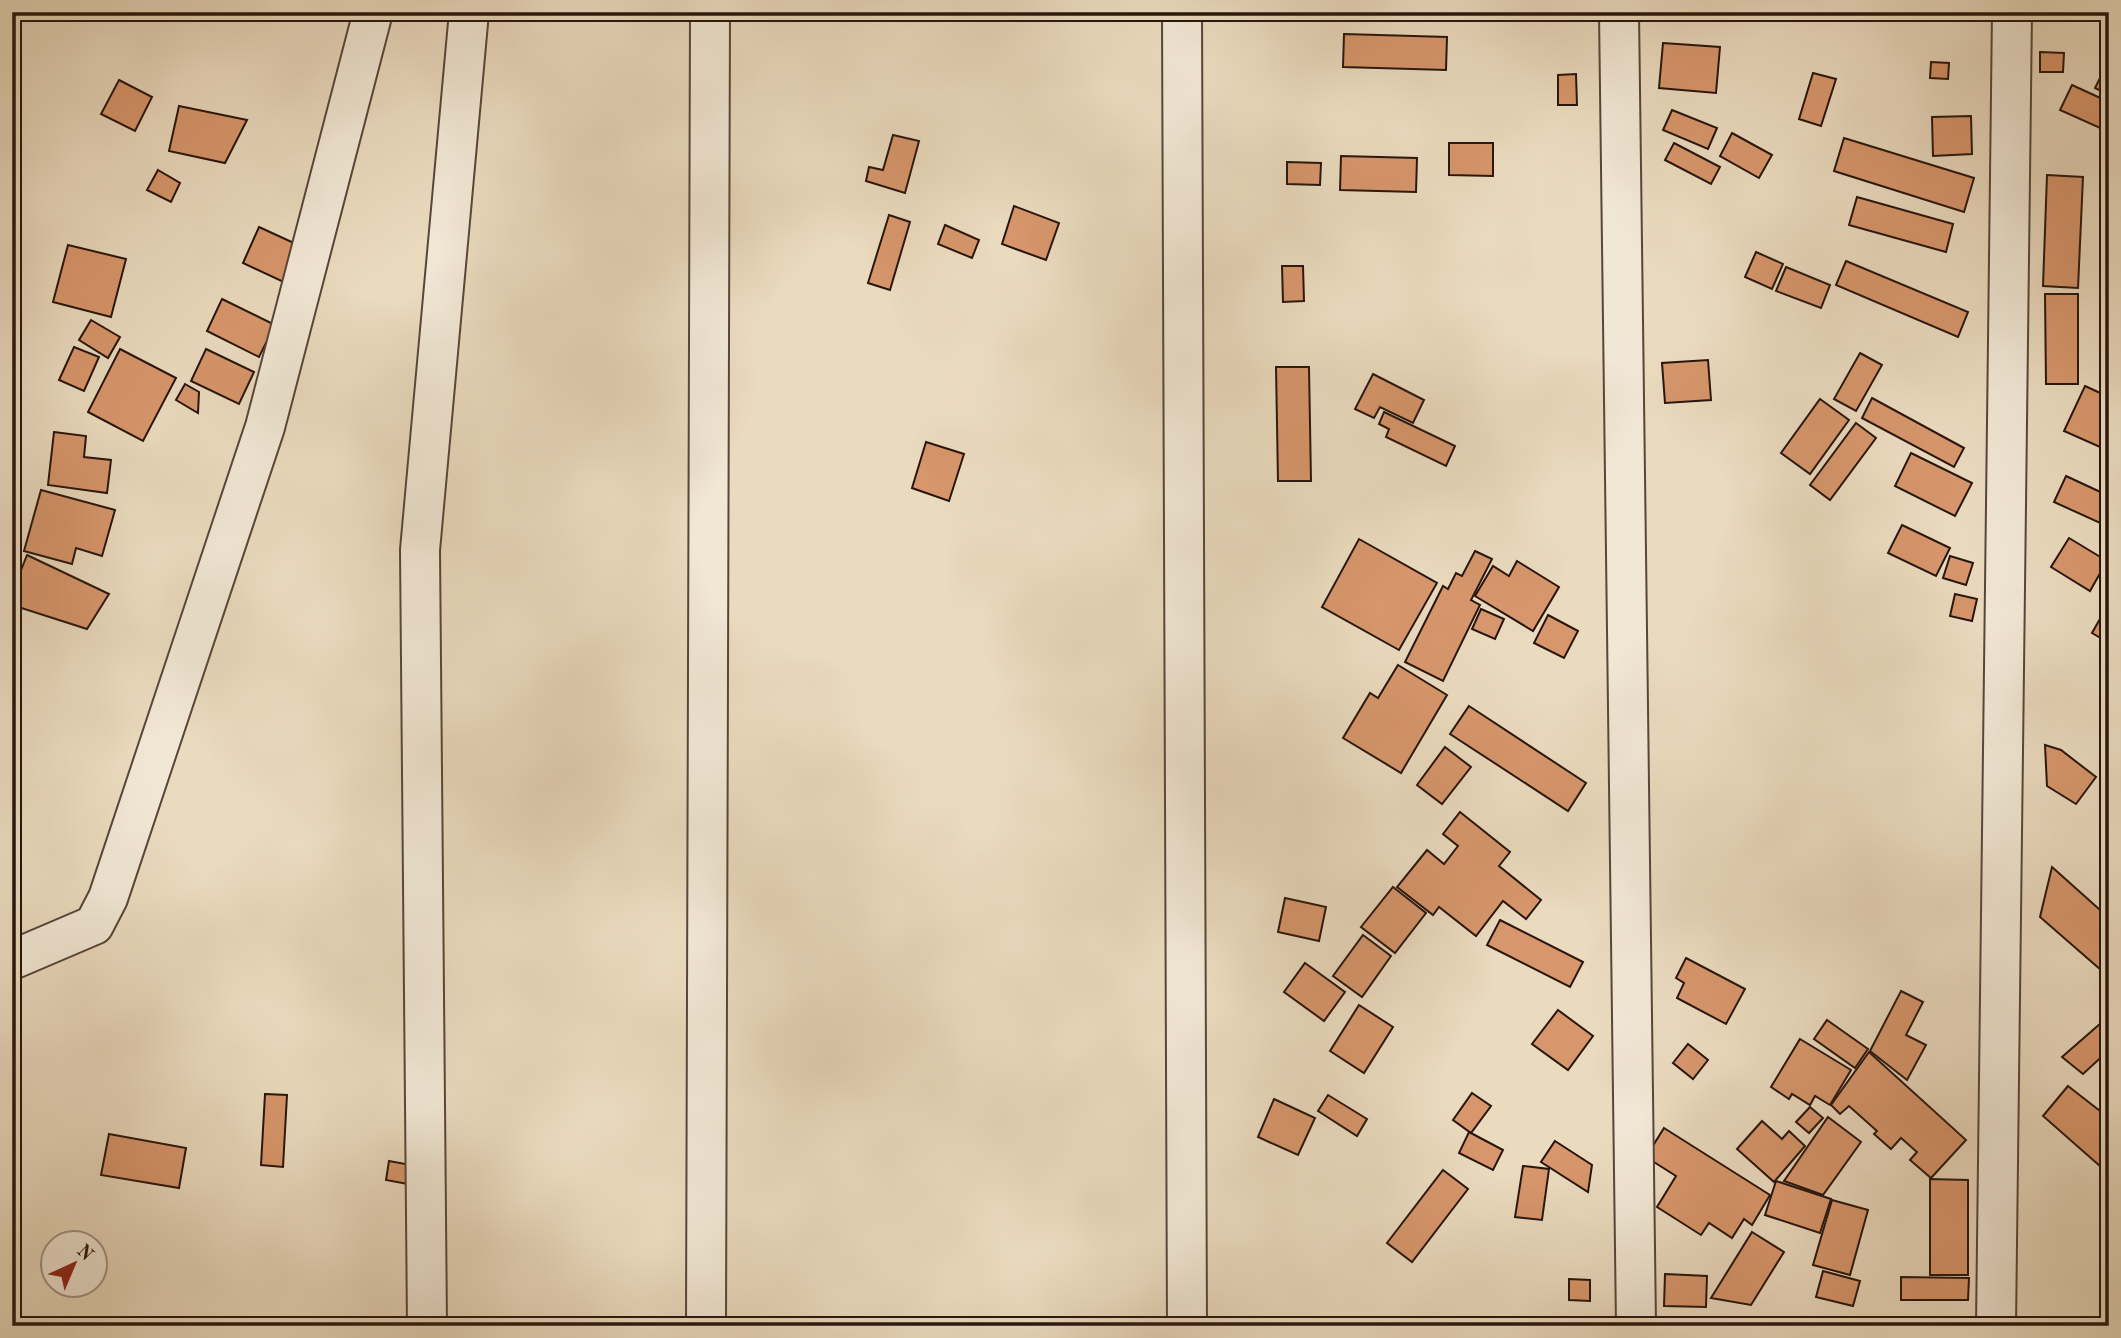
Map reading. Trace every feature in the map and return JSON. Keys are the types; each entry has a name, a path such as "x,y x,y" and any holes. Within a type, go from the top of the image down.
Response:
{"street":[{"path":"12,960 93,925 108,898 265,427 373,12"},
{"path":"426,1326 420,550 468,12"},
{"path":"706,1326 710,12"},
{"path":"1182,12 1187,1326"},
{"path":"1619,12 1636,1326"},
{"path":"1996,1326 2012,12"}],"building":[{"path":"1344,34 1447,37 1446,70 1343,67"},
{"path":"1663,43 1720,47 1716,93 1659,88"},
{"path":"2040,52 2064,53 2063,72 2040,72"},
{"path":"1931,62 1949,63 1948,79 1930,78"},
{"path":"1813,73 1836,79 1821,126 1799,119"},
{"path":"1576,74 1577,105 1558,105 1558,75"},
{"path":"2102,74 2109,78 2109,95 2095,88"},
{"path":"119,80 152,97 135,131 101,114"},
{"path":"2072,85 2109,102 2109,132 2060,110"},
{"path":"179,106 247,120 225,163 169,151"},
{"path":"1672,110 1717,128 1708,149 1663,130"},
{"path":"1971,116 1972,154 1933,156 1932,117"},
{"path":"1732,133 1772,155 1759,178 1720,156"},
{"path":"893,135 919,141 905,193 866,181 869,167 883,170"},
{"path":"1844,138 1974,178 1964,212 1834,171"},
{"path":"1449,143 1493,143 1493,176 1449,175"},
{"path":"1674,143 1720,167 1711,184 1665,160"},
{"path":"1341,156 1417,158 1416,192 1340,190"},
{"path":"1287,162 1321,163 1320,185 1287,184"},
{"path":"158,170 180,183 171,202 147,190"},
{"path":"2047,175 2083,177 2078,288 2043,286"},
{"path":"1857,197 1953,224 1946,252 1849,225"},
{"path":"1014,206 1059,223 1046,260 1002,244"},
{"path":"889,215 910,222 890,290 868,283"},
{"path":"945,225 979,240 972,258 938,244"},
{"path":"259,227 307,249 290,285 243,263"},
{"path":"68,245 126,259 111,317 53,302"},
{"path":"1756,252 1783,264 1772,289 1745,277"},
{"path":"1846,261 1968,312 1958,337 1836,285"},
{"path":"1282,266 1303,266 1304,301 1283,302"},
{"path":"1786,267 1830,285 1821,308 1776,291"},
{"path":"2045,294 2078,294 2078,384 2046,384"},
{"path":"222,299 275,325 259,357 207,331"},
{"path":"91,320 120,337 108,358 79,340"},
{"path":"74,347 99,357 84,391 59,380"},
{"path":"120,349 176,378 143,441 88,412"},
{"path":"206,349 254,372 239,404 191,381"},
{"path":"1860,353 1882,365 1856,411 1834,399"},
{"path":"1708,360 1711,400 1665,403 1662,363"},
{"path":"1276,367 1309,367 1311,481 1278,481"},
{"path":"1373,374 1424,400 1413,423 1380,407 1374,418 1355,409"},
{"path":"185,384 199,392 198,413 176,400"},
{"path":"2085,386 2109,397 2109,451 2064,431"},
{"path":"1872,398 1964,448 1954,467 1862,418"},
{"path":"1820,399 1849,420 1810,474 1781,453"},
{"path":"1384,412 1455,446 1446,466 1386,437 1389,429 1379,424"},
{"path":"1856,423 1876,438 1830,500 1810,485"},
{"path":"54,432 86,436 84,457 111,460 107,493 48,485"},
{"path":"926,442 964,454 949,501 912,488"},
{"path":"1911,453 1972,483 1955,516 1895,486"},
{"path":"2066,476 2109,496 2109,527 2054,502"},
{"path":"41,490 115,510 102,556 76,548 72,564 24,551"},
{"path":"1902,525 1950,548 1936,576 1888,553"},
{"path":"2069,538 2107,561 2090,591 2051,567"},
{"path":"1359,539 1437,583 1399,650 1322,607"},
{"path":"1475,551 1492,559 1471,600 1480,605 1443,681 1405,662 1443,586 1448,589 1456,573 1462,576"},
{"path":"27,555 109,594 87,629 12,605 12,593"},
{"path":"1950,556 1973,563 1966,585 1943,578"},
{"path":"1517,561 1559,587 1533,631 1475,596 1493,566 1509,576"},
{"path":"1955,594 1977,599 1972,621 1950,616"},
{"path":"2109,603 2109,643 2092,633"},
{"path":"1481,609 1504,619 1495,639 1472,629"},
{"path":"1548,615 1578,631 1564,658 1534,643"},
{"path":"1398,665 1447,695 1401,773 1343,738 1370,693 1378,698"},
{"path":"1469,706 1586,783 1568,811 1450,734"},
{"path":"2045,745 2061,750 2096,777 2076,804 2047,786"},
{"path":"1445,747 1471,767 1442,804 1417,785"},
{"path":"1460,812 1510,852 1499,866 1541,900 1526,919 1503,901 1476,936 1439,907 1433,915 1397,887 1427,850 1444,864 1458,846 1443,834"},
{"path":"2052,867 2109,918 2109,977 2040,917"},
{"path":"1393,887 1426,913 1395,953 1361,927"},
{"path":"1285,898 1326,907 1319,941 1278,932"},
{"path":"1500,920 1583,962 1570,987 1487,945"},
{"path":"1363,935 1391,956 1362,997 1333,976"},
{"path":"1686,958 1745,989 1726,1024 1677,998 1684,983 1676,978"},
{"path":"1305,963 1345,992 1324,1021 1284,992"},
{"path":"1901,991 1923,1002 1906,1035 1926,1045 1907,1080 1870,1051"},
{"path":"1359,1005 1393,1027 1364,1073 1330,1051"},
{"path":"1558,1010 1593,1036 1568,1070 1532,1044"},
{"path":"2109,1016 2109,1050 2083,1074 2062,1057"},
{"path":"1827,1020 1868,1049 1855,1068 1814,1039"},
{"path":"1800,1039 1851,1070 1830,1105 1815,1096 1810,1105 1792,1094 1789,1099 1771,1087"},
{"path":"1688,1044 1708,1060 1693,1079 1673,1063"},
{"path":"1869,1052 1966,1140 1931,1178 1910,1160 1917,1152 1901,1138 1891,1149 1874,1134 1877,1131 1849,1106 1840,1114 1831,1105"},
{"path":"2068,1086 2109,1118 2109,1174 2043,1116"},
{"path":"1472,1093 1491,1106 1471,1133 1453,1120"},
{"path":"265,1094 287,1095 283,1167 261,1165"},
{"path":"1328,1095 1367,1119 1357,1136 1318,1111"},
{"path":"1274,1099 1315,1118 1298,1155 1258,1137"},
{"path":"1810,1107 1823,1118 1809,1133 1796,1122"},
{"path":"1828,1117 1861,1142 1823,1195 1784,1181"},
{"path":"1762,1121 1782,1139 1789,1131 1805,1146 1774,1182 1737,1149"},
{"path":"1664,1128 1770,1195 1752,1225 1744,1219 1732,1238 1709,1223 1701,1235 1657,1207 1676,1176 1646,1157"},
{"path":"1469,1132 1503,1150 1493,1170 1459,1153"},
{"path":"109,1134 186,1148 179,1188 101,1175"},
{"path":"1555,1141 1592,1165 1588,1192 1541,1162"},
{"path":"389,1161 411,1165 408,1184 386,1180"},
{"path":"1523,1166 1549,1169 1542,1220 1515,1217"},
{"path":"1443,1170 1468,1189 1412,1262 1387,1243"},
{"path":"1930,1179 1968,1180 1968,1275 1930,1275"},
{"path":"1776,1181 1831,1199 1820,1233 1765,1215"},
{"path":"1832,1200 1868,1210 1850,1275 1813,1265"},
{"path":"1752,1232 1784,1252 1751,1305 1711,1298"},
{"path":"1823,1271 1860,1281 1853,1306 1816,1297"},
{"path":"1665,1274 1707,1276 1706,1307 1664,1306"},
{"path":"1901,1277 1969,1278 1968,1300 1901,1300"},
{"path":"1569,1279 1590,1280 1590,1301 1569,1300"}]}
